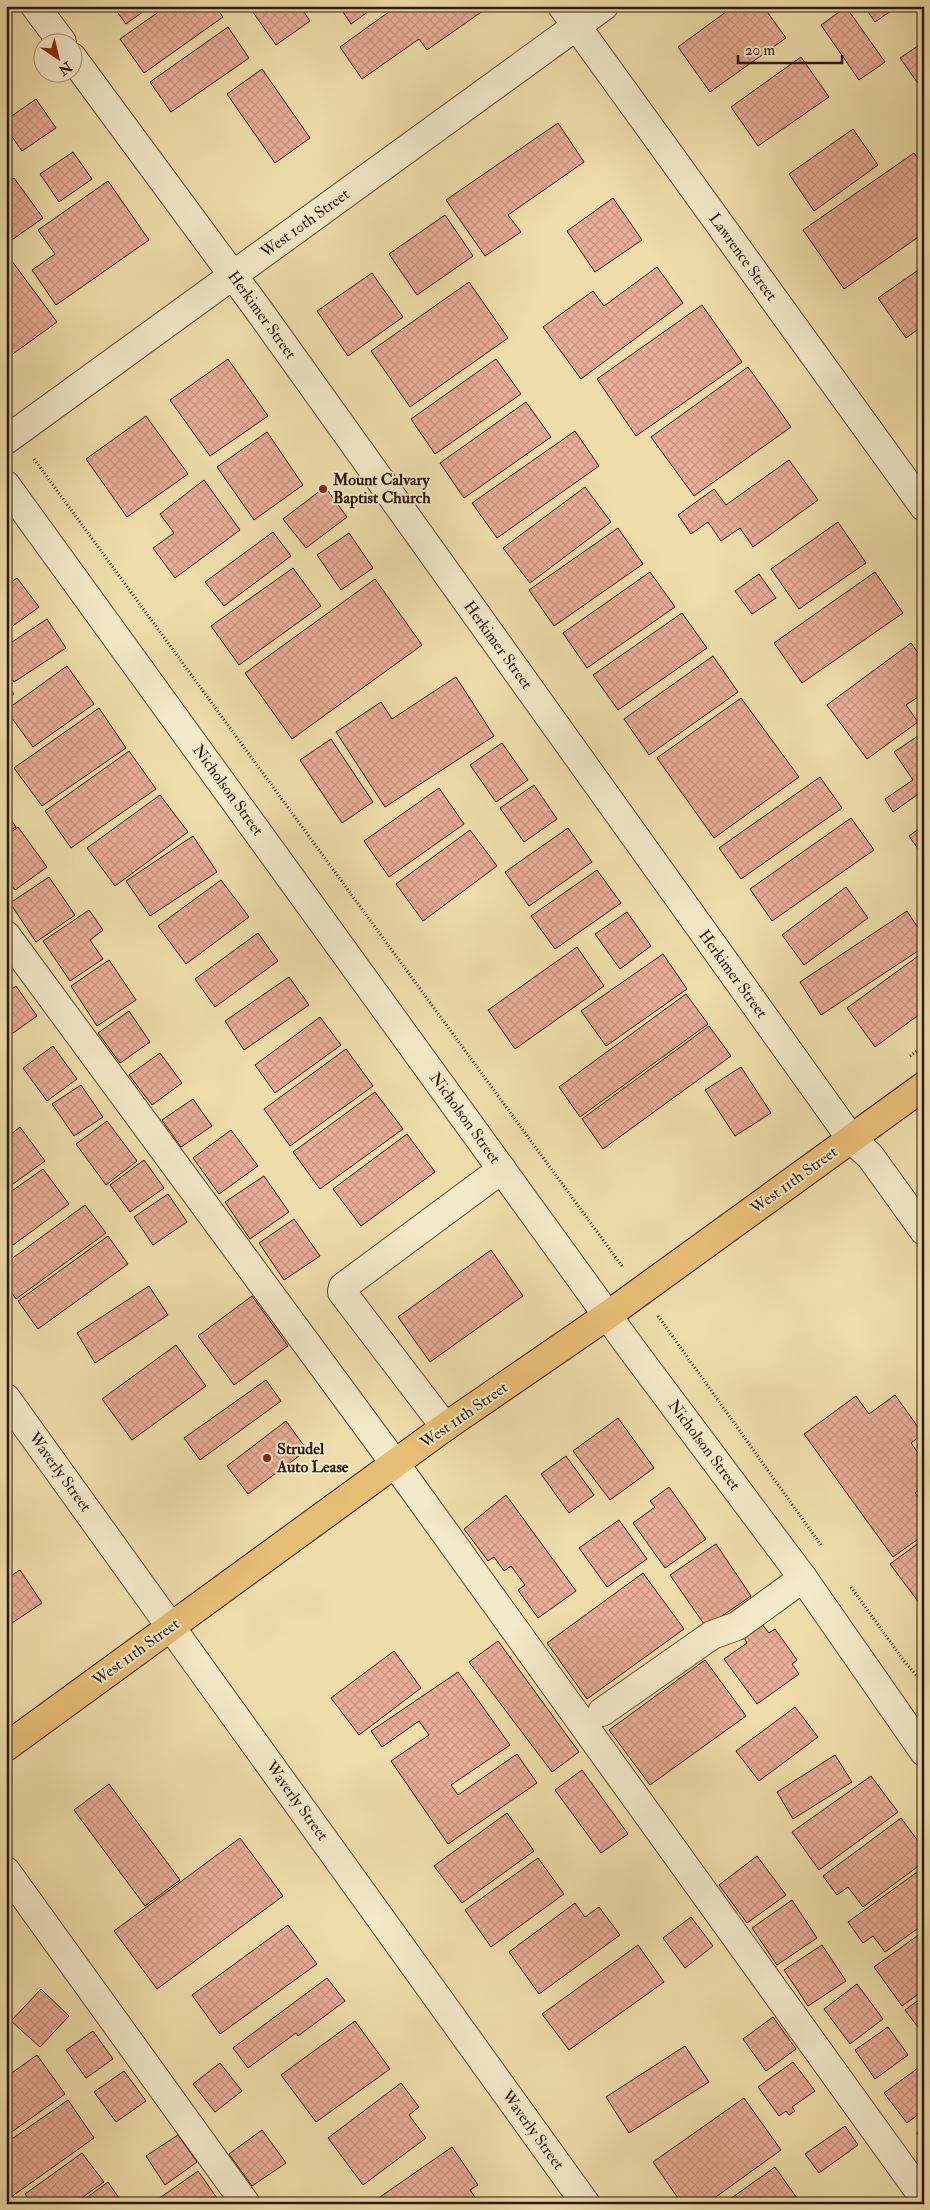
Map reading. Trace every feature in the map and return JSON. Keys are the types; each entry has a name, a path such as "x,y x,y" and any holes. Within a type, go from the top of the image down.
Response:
{"main road":[{"name":"West 11th Street","path":"6,1747 445,1427 608,1315 924,1086"}],"street":[{"path":"35,6 54,32"},
{"name":"West 10th Street","path":"6,440 233,275 569,16 604,6"},
{"name":"Lawrence Street","path":"569,16 924,507"},
{"name":"Herkimer Street","path":"82,71 233,275 851,1139 870,1156 924,1231"},
{"name":"Nicholson Street","path":"6,485 608,1315 803,1578 924,1752"},
{"path":"6,935 395,1464 924,2198"},
{"path":"445,1427 342,1292 343,1287 502,1169"},
{"name":"Waverly Street","path":"6,1398 586,2204"},
{"path":"602,1712 712,1635 737,1626 803,1578"},
{"path":"6,1871 246,2204"}],"path":[{"path":"32,456 608,1248"},
{"path":"660,1320 824,1549"},
{"path":"847,1581 904,1661 924,1684"}],"building":[{"path":"113,6 151,6 126,24"},
{"path":"167,6 215,6 223,17 144,73 120,39"},
{"path":"253,6 300,6 310,21 276,45 250,8"},
{"path":"339,6 376,6 351,24"},
{"path":"397,6 486,6 487,8 427,50 419,39 362,79 340,47"},
{"path":"734,6 763,6 786,38 710,92 678,47"},
{"path":"864,6 898,6 875,22"},
{"path":"846,7 885,62 859,80 821,25"},
{"path":"228,27 249,58 171,112 150,82"},
{"path":"924,42 924,78 917,82 900,58"},
{"path":"801,57 829,97 758,146 731,107"},
{"path":"262,69 310,138 275,163 227,94"},
{"path":"36,99 56,128 22,151 6,128 6,120"},
{"path":"558,123 584,162 508,215 521,232 485,256 446,200"},
{"path":"853,129 878,165 814,211 789,174"},
{"path":"73,152 92,179 59,202 40,174"},
{"path":"914,153 924,167 924,233 844,289 803,230"},
{"path":"14,178 43,218 6,244 6,184"},
{"path":"108,181 149,240 56,305 32,270 55,254 38,230"},
{"path":"613,198 642,240 595,272 567,231"},
{"path":"445,215 473,256 417,295 389,254"},
{"path":"6,253 57,322 10,356 6,351"},
{"path":"924,266 924,325 906,338 878,298"},
{"path":"657,267 683,303 581,379 543,327 593,291 604,306"},
{"path":"372,273 403,317 348,356 317,311"},
{"path":"469,282 508,338 410,407 371,351"},
{"path":"702,305 742,362 636,436 597,379"},
{"path":"228,359 268,416 210,456 170,400"},
{"path":"496,359 521,394 435,454 411,419"},
{"path":"748,367 791,427 694,496 651,437"},
{"path":"526,402 551,437 464,498 440,463"},
{"path":"146,416 188,474 127,517 86,459"},
{"path":"575,431 599,466 497,538 472,503"},
{"path":"267,432 303,485 254,520 217,467"},
{"path":"789,460 818,500 753,547 740,528 721,541 708,522 691,534 678,515 714,489 726,505"},
{"path":"204,480 240,530 175,578 153,548 174,533 160,514"},
{"path":"325,487 347,517 306,548 283,519"},
{"path":"585,487 611,522 530,583 503,548"},
{"path":"838,522 866,563 799,609 771,569"},
{"path":"618,528 643,564 554,626 529,590"},
{"path":"273,532 291,556 224,606 205,582"},
{"path":"349,533 373,568 341,590 317,555"},
{"path":"293,568 321,606 239,665 211,626"},
{"path":"650,572 675,607 587,668 563,633"},
{"path":"875,572 903,613 802,683 774,643"},
{"path":"759,574 776,598 752,614 735,591"},
{"path":"17,578 39,607 6,631 6,586"},
{"path":"375,579 422,645 292,739 245,673"},
{"path":"682,613 707,648 618,710 593,675"},
{"path":"47,619 66,648 14,682 6,670 6,646"},
{"path":"911,643 924,661 924,693 906,705 918,722 867,759 827,705"},
{"path":"713,656 738,692 649,755 624,719"},
{"path":"67,666 94,704 33,747 6,710"},
{"path":"456,677 494,736 385,807 336,732 381,702 392,719"},
{"path":"6,683 14,694 6,699"},
{"path":"741,698 799,777 714,838 657,758"},
{"path":"99,708 126,748 42,806 14,768"},
{"path":"924,732 924,790 893,812 885,799 913,780 894,752"},
{"path":"331,739 373,802 342,823 300,760"},
{"path":"502,743 528,780 496,802 470,765"},
{"path":"129,751 156,789 71,848 45,811"},
{"path":"820,777 842,808 741,879 719,848"},
{"path":"534,785 557,819 524,842 500,808"},
{"path":"439,788 464,824 389,877 364,841"},
{"path":"160,795 188,832 115,886 87,848"},
{"path":"6,812 16,827 6,833"},
{"path":"851,818 874,850 772,921 750,889"},
{"path":"924,825 924,857 909,836"},
{"path":"18,827 47,867 15,890 6,878 6,836"},
{"path":"568,828 592,862 529,906 505,872"},
{"path":"470,830 497,866 423,921 396,884"},
{"path":"193,836 217,872 150,916 126,881"},
{"path":"597,870 621,903 555,949 531,916"},
{"path":"49,877 75,915 36,942 10,903"},
{"path":"221,880 249,917 186,964 158,926"},
{"path":"846,887 868,918 804,965 782,935"},
{"path":"89,910 103,930 90,940 103,959 70,981 43,941"},
{"path":"907,911 924,937 924,947 821,1015 800,982"},
{"path":"627,912 651,946 620,969 595,934"},
{"path":"258,933 278,961 215,1007 195,979"},
{"path":"577,947 604,986 515,1049 488,1010"},
{"path":"663,954 687,989 606,1046 581,1011"},
{"path":"921,954 924,958 924,1011 875,1047 847,1008"},
{"path":"109,960 136,1000 97,1026 71,986"},
{"path":"289,977 309,1005 244,1050 225,1021"},
{"path":"16,986 37,1016 6,1038 6,993"},
{"path":"686,994 708,1024 580,1117 559,1087"},
{"path":"129,1011 150,1042 120,1063 98,1033"},
{"path":"320,1017 341,1045 275,1093 255,1065"},
{"path":"709,1026 731,1056 603,1149 582,1119"},
{"path":"53,1046 77,1079 47,1101 23,1068"},
{"path":"346,1049 373,1086 290,1146 264,1109"},
{"path":"160,1053 182,1083 152,1105 129,1075"},
{"path":"741,1067 771,1113 735,1136 705,1090"},
{"path":"81,1085 103,1117 74,1136 52,1104"},
{"path":"375,1092 403,1129 320,1189 293,1152"},
{"path":"193,1099 212,1126 181,1147 162,1120"},
{"path":"107,1121 137,1161 106,1185 76,1144"},
{"path":"20,1127 45,1161 6,1189 6,1138"},
{"path":"231,1130 258,1166 219,1194 193,1158"},
{"path":"407,1134 435,1172 361,1226 333,1189"},
{"path":"144,1160 164,1188 130,1212 110,1185"},
{"path":"43,1169 69,1204 13,1245 6,1239 6,1195"},
{"path":"264,1176 289,1212 250,1239 225,1202"},
{"path":"168,1194 187,1222 153,1245 134,1217"},
{"path":"85,1205 106,1233 16,1299 6,1285 6,1263"},
{"path":"294,1219 320,1256 284,1280 259,1243"},
{"path":"108,1236 128,1264 38,1329 18,1301"},
{"path":"491,1250 523,1296 430,1362 398,1317"},
{"path":"149,1286 168,1315 95,1363 77,1333"},
{"path":"252,1296 288,1346 234,1385 198,1336"},
{"path":"176,1345 206,1386 132,1440 102,1399"},
{"path":"266,1380 281,1401 200,1460 184,1438"},
{"path":"895,1395 923,1434 911,1443 924,1461 924,1486 915,1493 924,1504 924,1535 893,1557 804,1434 856,1396 869,1414"},
{"path":"618,1418 654,1468 610,1500 573,1451"},
{"name":"Strudel Auto Lease","path":"286,1421 307,1450 248,1494 227,1466"},
{"path":"924,1440 924,1455 917,1445"},
{"path":"566,1456 594,1495 569,1513 541,1474"},
{"path":"669,1487 706,1539 665,1568 633,1523 655,1507 650,1501"},
{"path":"506,1495 576,1591 538,1618 518,1590 525,1585 511,1566 504,1571 494,1557 488,1561 464,1529"},
{"path":"619,1520 647,1559 607,1587 579,1548"},
{"path":"924,1539 924,1601 920,1604 890,1564"},
{"path":"716,1544 751,1596 706,1627 670,1575"},
{"path":"20,1570 42,1603 6,1627 6,1579"},
{"path":"643,1573 684,1629 587,1699 547,1643"},
{"path":"761,1623 769,1633 775,1629 797,1660 792,1664 799,1674 757,1704 724,1659 747,1643 743,1636"},
{"path":"498,1641 579,1752 552,1772 469,1662"},
{"path":"394,1651 421,1688 359,1735 331,1698"},
{"path":"705,1660 746,1716 650,1785 609,1730"},
{"path":"458,1672 510,1745 451,1785 458,1795 517,1754 537,1783 448,1844 391,1761 429,1735 419,1721 382,1747 371,1731"},
{"path":"795,1707 818,1737 759,1781 736,1751"},
{"path":"835,1755 852,1782 793,1819 777,1792"},
{"path":"582,1770 628,1834 601,1853 555,1790"},
{"path":"871,1776 898,1812 819,1870 792,1832"},
{"path":"109,1784 180,1880 145,1906 74,1810"},
{"path":"507,1813 534,1851 462,1903 434,1866"},
{"path":"901,1818 924,1849 924,1862 863,1907 848,1887 837,1895 823,1876"},
{"path":"240,1838 283,1896 157,1989 114,1931"},
{"path":"757,1856 786,1895 747,1923 719,1885"},
{"path":"538,1858 564,1894 491,1947 465,1910"},
{"path":"924,1867 924,1924 885,1952 873,1936 863,1943 848,1922"},
{"path":"792,1900 817,1938 777,1965 752,1928"},
{"path":"575,1903 585,1917 599,1907 620,1935 539,1994 509,1952"},
{"path":"691,1917 713,1946 685,1968 663,1938"},
{"path":"288,1925 317,1964 220,2034 192,1995"},
{"path":"924,1931 924,1990 902,2006 874,1967"},
{"path":"638,1945 664,1982 569,2050 542,2014"},
{"path":"822,1945 846,1981 808,2006 784,1970"},
{"path":"327,1978 345,2001 298,2036 296,2033 248,2068 233,2048"},
{"path":"857,1984 883,2019 850,2044 824,2009"},
{"path":"41,1989 69,2016 40,2047 11,2021"},
{"path":"924,1996 924,2035 905,2010"},
{"path":"773,2017 796,2049 766,2071 743,2039"},
{"path":"355,2021 390,2069 316,2122 281,2075"},
{"path":"888,2027 908,2055 875,2079 855,2050"},
{"path":"93,2031 113,2059 86,2078 66,2050"},
{"path":"685,2046 709,2082 629,2133 606,2097"},
{"path":"37,2055 65,2094 6,2136 6,2077"},
{"path":"793,2062 815,2091 792,2107 795,2111 789,2115 786,2111 779,2116 758,2087"},
{"path":"220,2063 242,2091 215,2112 193,2084"},
{"path":"918,2068 924,2076 924,2110 907,2123 884,2093"},
{"path":"124,2071 146,2101 116,2122 94,2092"},
{"path":"401,2083 419,2107 409,2115 426,2138 363,2185 328,2138"},
{"path":"744,2098 781,2150 706,2204 682,2204 653,2162"},
{"path":"68,2100 94,2138 11,2197 6,2190 6,2143"},
{"path":"845,2126 858,2145 819,2173 805,2154"},
{"path":"924,2129 924,2143 917,2133"},
{"path":"262,2130 286,2163 252,2186 229,2154"},
{"path":"178,2135 197,2162 165,2185 146,2156"},
{"path":"452,2147 478,2185 470,2190 479,2203 370,2204"},
{"path":"82,2153 104,2182 73,2204 33,2204 25,2194"},
{"path":"775,2167 799,2201 796,2204 723,2204"},
{"path":"198,2171 219,2201 215,2204 151,2204"},
{"path":"108,2182 123,2204 78,2204"}],"place":[{"name":"Mount Calvary Baptist Church","path":"323,489"},
{"name":"Strudel Auto Lease","path":"267,1458"}]}
